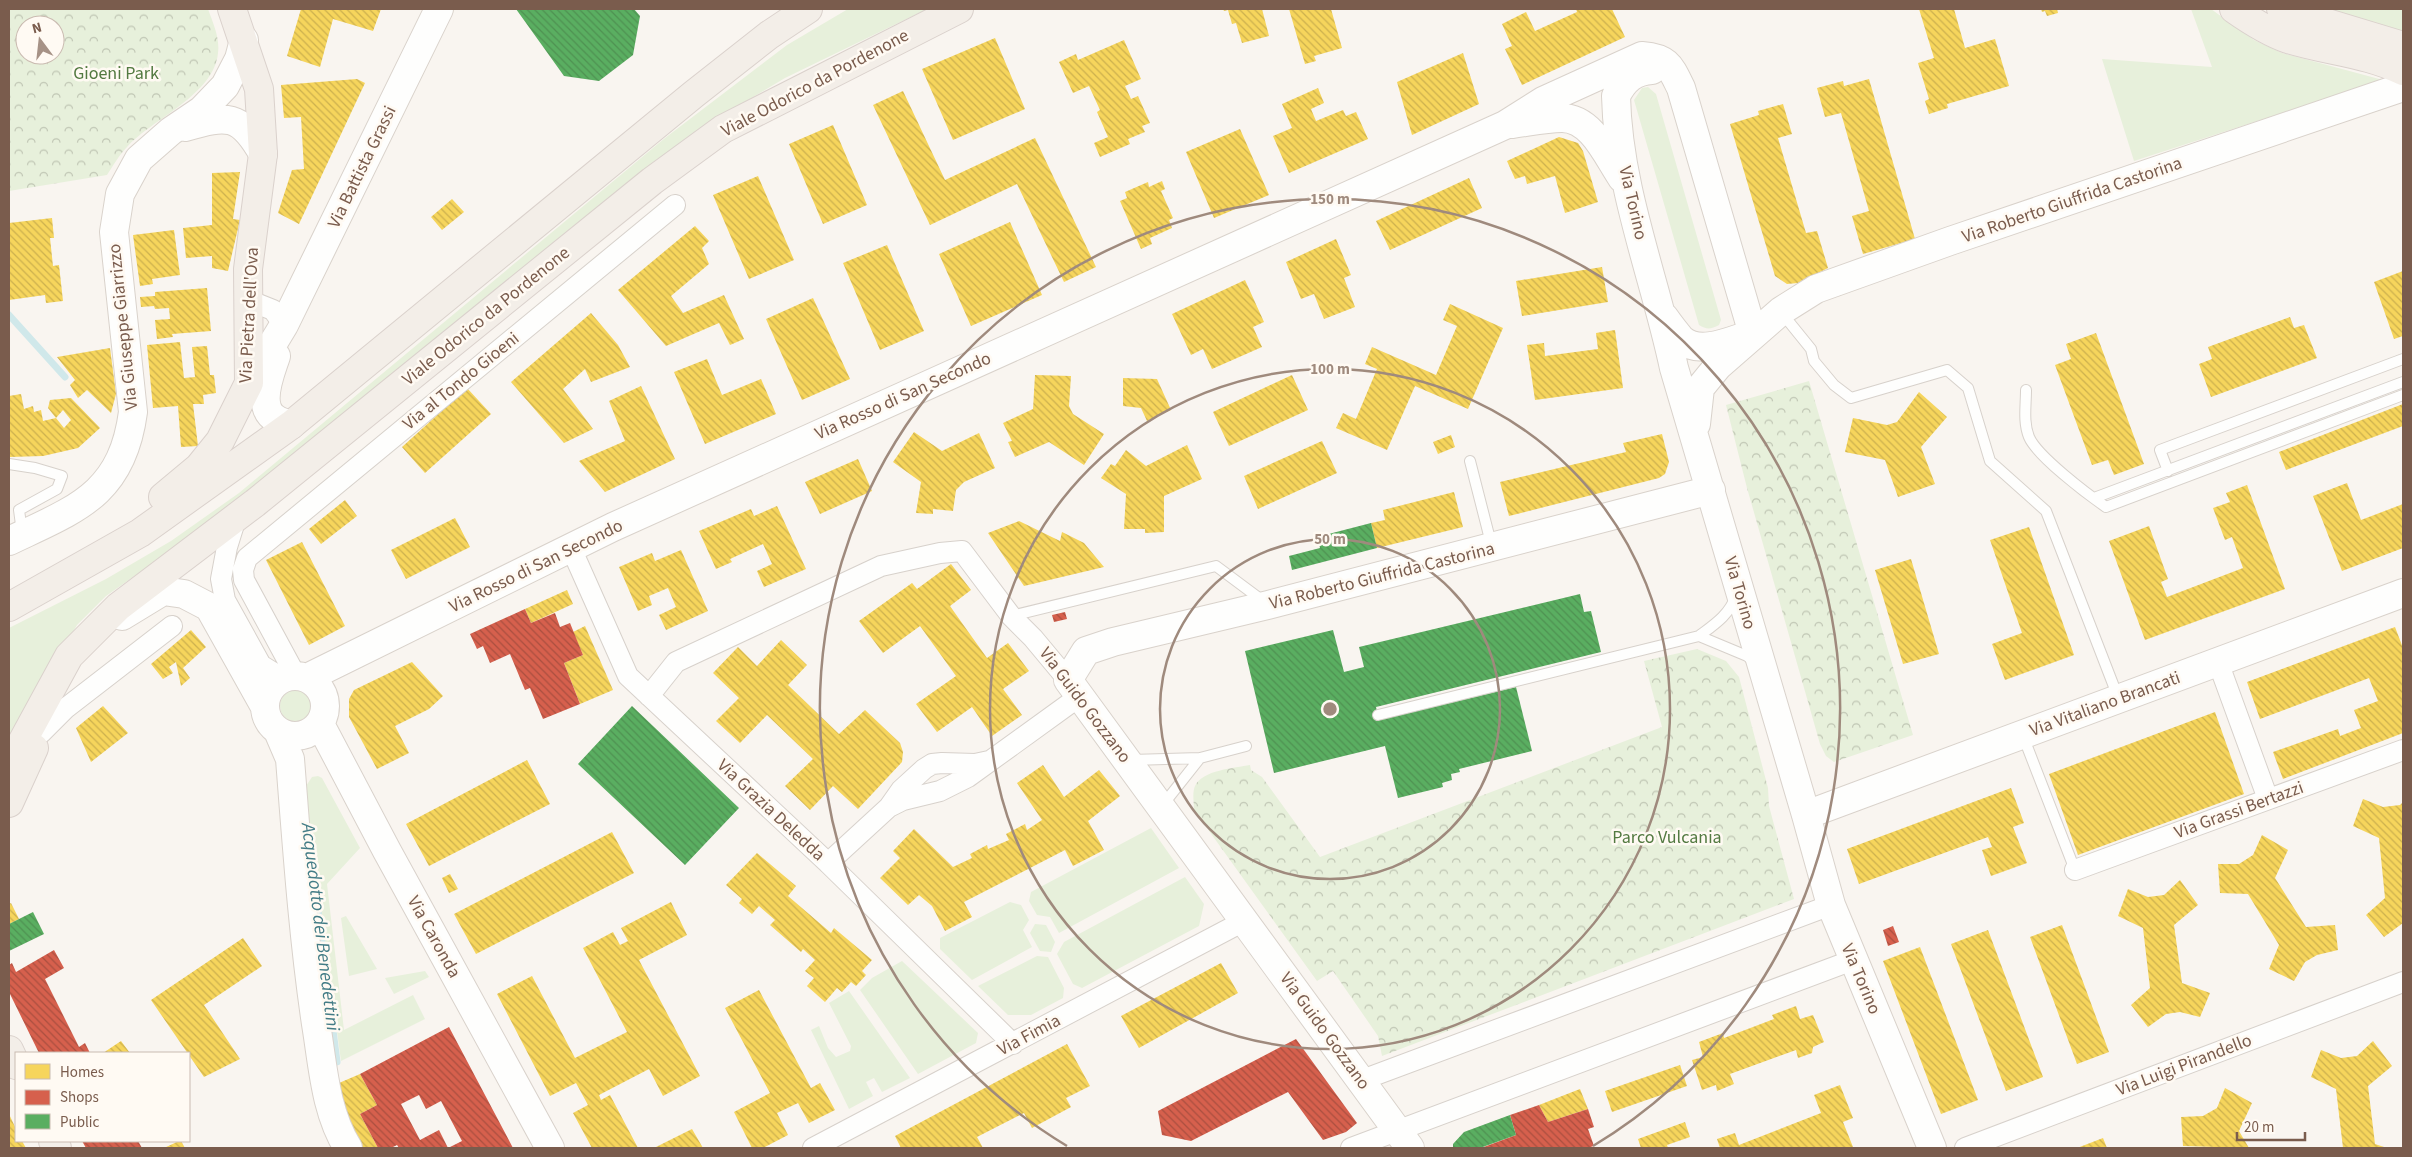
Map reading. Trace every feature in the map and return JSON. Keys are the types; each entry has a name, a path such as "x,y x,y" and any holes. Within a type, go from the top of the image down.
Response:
{"main road":[{"name":"Via Pietra dell'Ova","path":"12,606 157,502 199,467 220,441 249,383 248,269 263,154 259,89 232,9"},
{"name":"Via Battista Grassi","path":"284,325 439,9"},
{"path":"12,606 140,533 291,425 694,94 769,35 808,9"},
{"path":"769,35 821,9"},
{"name":"Viale Odorico da Pordenone","path":"54,680 69,656 118,607 236,518 652,181 723,129 937,15 958,9"},
{"path":"2234,9 2252,21 2287,38 2403,68"},
{"path":"2281,9 2403,68"},
{"name":"Via Giuseppe Giarrizzo","path":"16,538 62,516 93,496 107,481 121,460 130,433 134,412 114,232 120,194 139,158 171,131 202,110 225,86 239,59 244,40"},
{"path":"1505,125 1543,101 1642,56 1659,58 1668,65 1687,104 1753,334 1714,346 1699,347 1682,340 1663,316"},
{"name":"Via Roberto Giuffrida Castorina","path":"1695,432 1700,388 1718,366 1781,311 1825,286 1950,242 2403,68"},
{"name":"Via Torino","path":"1676,78 1664,70 1643,70 1632,75 1622,85 1616,96 1626,183 1663,316 1674,368 1695,432 1710,490 1831,905 1932,1148"},
{"path":"171,131 223,117 238,122 254,139 263,154"},
{"path":"1505,125 1562,118 1578,121 1591,131 1626,183"},
{"name":"Via Rosso di San Secondo","path":"297,677 613,527 1505,125"},
{"path":"249,383 284,325"},
{"path":"284,325 266,390 266,401 269,413 275,419 291,425"},
{"name":"Via Roberto Giuffrida Castorina","path":"1074,688 1086,651 1113,642 1492,548 1710,490"},
{"path":"91,634 163,592 184,594 209,607 265,707"},
{"name":"Via Vitaliano Brancati","path":"1806,815 2403,594"},
{"path":"278,731 286,736 299,737 311,733 320,724 326,707 325,698 315,683 297,677 272,687 266,699 265,707 266,716 278,731 290,759 305,945 323,1069 331,1111 339,1134 348,1148"},
{"path":"9,803 41,734 54,680"},
{"path":"9,766 54,680"},
{"name":"Via Guido Gozzano","path":"1074,688 1404,1139"},
{"name":"Via Caronda","path":"320,724 387,851 550,1148"},
{"path":"9,1050 15,1063"}],"street":[{"name":"Via al Tondo Gioeni","path":"297,677 244,580 243,570 246,558 674,205"},
{"path":"248,300 274,310 284,325"},
{"path":"236,518 227,547 221,579 225,600 261,665 269,672 297,677"},
{"name":"Via Grazia Deledda","path":"571,548 628,676 828,863 1013,1044"},
{"name":"Via Guido Gozzano","path":"649,696 676,662 881,566 940,553 962,551 1011,616 1033,638 1074,688"},
{"path":"41,734 66,708 172,626"},
{"path":"2218,662 2268,799"},
{"path":"888,807 946,788 968,777 990,761 1074,688"},
{"name":"Via Grassi Bertazzi","path":"2075,870 2403,750"},
{"path":"828,863 888,807 913,778 932,764 975,764 990,761"},
{"path":"1362,1080 1831,905"},
{"name":"Via Fimia","path":"813,1148 1244,921"},
{"path":"1351,1148 1404,1139 1853,960"},
{"name":"Via Luigi Pirandello","path":"1965,1148 2403,982"}],"lane":[{"path":"1781,311 1811,349 1814,361 1834,385 1851,398 1947,370 1968,388 1990,461 2046,511 2119,699"},
{"path":"2168,470 2160,450 2403,359"},
{"path":"2094,498 2403,382"},
{"path":"2026,390 2025,421 2038,452 2106,507 2403,395"},
{"path":"1470,461 1492,548"},
{"path":"9,464 35,468 62,476 56,489 19,510 16,538"},
{"path":"1011,616 1216,566 1268,605"},
{"path":"1378,714 1699,636 1720,621 1731,609 1739,589"},
{"path":"1699,636 1748,656 1762,668"},
{"path":"2022,735 2075,870"},
{"path":"1126,760 1200,758 1246,746"},
{"path":"1162,807 1200,758"}],"green space":[{"name":"Gioeni Park","path":"9,9 208,9 218,42 218,53 214,68 206,81 194,94 127,147 107,175 9,191"},
{"path":"848,9 927,9 785,78 710,123 656,160 320,435 153,563 106,596 77,625 9,740 9,628 106,579 171,541 239,493 665,138 787,45"},
{"path":"2191,9 2211,9 2254,40 2282,53 2383,80 2134,161 2102,59 2212,67"},
{"path":"2326,9 2403,9 2403,33"},
{"path":"1648,87 1656,94 1721,320 1719,325 1711,328 1704,328 1699,325 1634,100 1642,88"},
{"path":"1809,381 1913,735 1834,762 1826,756 1820,744 1747,488 1726,405"},
{"name":"Parco Vulcania","path":"1697,649 1726,661 1739,677 1768,788 1769,806 1794,899 1382,1056 1378,1036 1333,971 1317,981 1194,810 1195,786 1204,776 1250,765 1251,770 1262,777 1320,857 1662,727 1644,661"},
{"path":"296,690 302,691 307,695 311,700 311,712 307,717 302,721 296,722 290,721 285,717 281,712 280,706 281,700 285,695 290,691"},
{"path":"318,776 322,778 360,848 327,884 344,1030 413,995 425,1019 341,1061 304,789 312,777"},
{"path":"1151,828 1179,868 1059,933 1050,917 1037,915 1029,901 1031,892"},
{"path":"1185,877 1204,904 1199,926 1082,988 1073,984 1057,954 1064,942"},
{"path":"1010,902 1021,905 1029,920 1023,930 1032,947 972,980 940,949 940,938"},
{"path":"346,916 377,969 349,976 341,918"},
{"path":"1035,924 1046,925 1055,942 1051,952 1040,951 1030,933"},
{"path":"1037,956 1048,957 1064,988 1063,998 1031,1015 1008,1015 978,986"},
{"path":"902,961 978,1033 976,1043 918,1074 860,990 872,978"},
{"path":"425,971 429,977 394,994 385,978"},
{"path":"849,991 910,1078 882,1092 874,1078 866,1082 873,1096 849,1109 811,1030 819,1026 828,1048 836,1057 850,1051 851,1046 829,1003"}],"building: Homes":[{"path":"301,9 381,9 373,31 333,19 320,67 287,56"},
{"path":"1223,9 1262,9 1269,36 1242,43 1236,23 1232,24 1228,10 1224,11"},
{"path":"1289,9 1331,9 1342,48 1314,56 1316,61 1305,64"},
{"path":"1576,9 1612,9 1625,37 1522,85 1505,49 1512,46 1502,24 1526,12 1535,31 1577,12"},
{"path":"1919,9 1954,9 1965,48 1995,39 2009,86 1947,104 1948,108 1929,114 1925,101 1929,99 1918,63 1934,58"},
{"path":"2041,9 2057,9 2058,13 2047,16 2045,11 2042,12"},
{"path":"995,38 1025,109 953,140 922,69"},
{"path":"1124,40 1141,79 1125,86 1131,99 1138,96 1150,123 1142,126 1145,132 1128,139 1130,144 1100,157 1094,143 1108,137 1097,112 1100,110 1089,86 1073,93 1059,62 1076,54 1078,60"},
{"path":"1463,53 1479,104 1412,135 1397,82"},
{"path":"357,79 365,83 299,224 278,213 292,170 304,169 301,117 284,118 281,85"},
{"path":"1869,79 1915,239 1863,254 1852,216 1869,211 1841,113 1825,117 1817,88 1843,81 1844,86"},
{"path":"1318,88 1324,103 1311,109 1316,121 1343,110 1346,116 1356,112 1368,139 1289,173 1273,136 1292,128 1282,104"},
{"path":"903,91 945,180 1035,138 1096,267 1064,282 1017,184 930,225 873,105"},
{"path":"1783,104 1792,134 1778,138 1806,233 1817,231 1828,268 1798,283 1787,284 1775,276 1730,124 1759,115 1758,111"},
{"path":"833,125 867,205 823,224 789,144"},
{"path":"1240,129 1269,195 1214,218 1186,152"},
{"path":"1559,137 1578,143 1583,151 1598,202 1565,213 1555,176 1527,184 1525,176 1515,179 1507,161"},
{"path":"240,172 233,219 240,220 228,271 212,268 212,256 186,258 183,228 212,225 212,173"},
{"path":"758,176 794,260 749,279 713,195"},
{"path":"1469,178 1482,208 1390,250 1376,221"},
{"path":"1162,181 1165,189 1161,191 1173,218 1169,220 1172,228 1150,238 1152,244 1141,249 1120,201 1127,198 1125,192 1148,182 1149,187"},
{"path":"452,199 464,212 442,230 431,217"},
{"path":"52,218 54,238 50,238 53,266 59,265 63,301 46,303 45,295 9,300 9,223"},
{"path":"1010,222 1042,295 971,326 939,254"},
{"path":"695,226 709,241 702,248 709,264 671,296 683,313 724,295 744,339 730,345 719,323 666,346 618,290"},
{"path":"174,230 180,275 152,279 153,284 140,286 133,235"},
{"path":"1336,239 1351,275 1344,278 1355,307 1324,319 1314,294 1301,299 1286,262"},
{"path":"887,245 924,331 880,350 843,263"},
{"path":"1602,267 1608,302 1522,316 1516,281"},
{"path":"2403,271 2403,336 2394,339 2374,282"},
{"path":"1245,280 1264,322 1253,327 1262,347 1212,369 1203,349 1191,355 1172,314"},
{"path":"207,288 211,331 172,334 173,337 157,339 155,320 170,319 169,308 141,307 140,297 155,296 155,292"},
{"path":"813,298 850,379 802,400 766,319"},
{"path":"1450,304 1503,328 1468,409 1415,386 1387,450 1336,428 1343,413 1356,419 1377,369 1365,364 1372,347 1436,375 1457,326 1443,320"},
{"path":"591,313 618,345 630,367 591,382 585,369 563,389 593,429 564,443 511,382"},
{"path":"2290,317 2294,328 2304,325 2317,358 2211,397 2199,364 2212,359 2208,347"},
{"path":"1615,330 1623,388 1535,400 1527,345 1544,343 1545,356 1598,349 1596,333"},
{"path":"2096,333 2144,464 2114,475 2108,460 2092,465 2055,365 2071,359 2066,344"},
{"path":"180,342 184,378 195,377 192,347 207,346 210,375 214,375 216,393 203,395 204,404 193,404 198,446 181,447 178,406 153,408 147,345"},
{"path":"110,348 116,394 111,413 87,390 78,398 70,385 75,380 57,357"},
{"path":"707,359 722,395 761,379 776,414 705,444 674,372"},
{"path":"1035,375 1071,376 1069,406 1073,414 1104,434 1084,465 1049,442 1015,457 1008,442 1012,441 1003,423 1033,409"},
{"path":"1292,375 1308,410 1229,446 1213,412"},
{"path":"1123,378 1157,379 1171,410 1147,421 1141,408 1123,406"},
{"path":"641,386 675,459 605,492 579,461 625,441 609,401"},
{"path":"467,388 491,414 425,473 402,447"},
{"path":"1919,392 1947,417 1921,447 1935,484 1898,497 1885,460 1845,452 1853,418 1887,425 1897,422"},
{"path":"21,394 24,409 33,406 34,412 41,410 43,421 56,418 48,408 50,400 71,398 100,428 78,448 43,456 10,457 9,396","holes":["63,410 71,420 64,428 56,418"]},
{"path":"2403,404 2403,426 2286,470 2279,452"},
{"path":"914,432 942,451 979,433 995,468 964,482 956,490 953,511 933,509 933,514 916,513 921,482 893,462"},
{"path":"1662,434 1669,462 1665,474 1659,478 1509,516 1500,482 1626,452 1623,443"},
{"path":"1451,435 1455,447 1438,454 1433,442"},
{"path":"1322,441 1337,473 1258,509 1244,476"},
{"path":"1187,445 1202,479 1164,496 1164,532 1145,533 1145,529 1124,529 1126,494 1101,478 1111,464 1115,466 1126,450 1146,466"},
{"path":"858,459 872,491 820,514 805,482"},
{"path":"2347,483 2361,520 2403,504 2403,548 2342,571 2313,496"},
{"path":"2247,485 2285,589 2145,640 2109,541 2149,526 2168,579 2161,582 2167,597 2243,568 2232,537 2225,540 2213,508 2230,502 2226,493"},
{"path":"1454,492 1463,527 1377,548 1371,523 1385,520 1383,510"},
{"path":"345,500 357,516 321,544 309,529"},
{"path":"777,506 806,569 764,587 757,571 772,564 763,544 730,559 732,562 716,569 699,531 751,509 754,516"},
{"path":"455,518 470,547 406,579 391,550"},
{"path":"1019,521 1060,541 1062,532 1084,543 1104,567 1024,586 988,533"},
{"path":"2029,527 2074,655 2005,680 1992,644 2022,633 1990,540"},
{"path":"302,542 345,626 309,645 266,560"},
{"path":"681,550 708,611 666,630 659,615 676,607 668,588 649,596 652,605 638,611 619,567 652,553 655,561"},
{"path":"1911,559 1939,654 1903,664 1875,570"},
{"path":"951,564 971,590 950,606 987,658 1008,643 1029,671 1003,689 1022,715 992,736 972,707 937,732 916,704 956,676 920,626 883,653 859,621 912,583 917,589"},
{"path":"567,590 573,604 531,623 525,609"},
{"path":"585,626 613,690 580,704 564,663 583,655 573,632"},
{"path":"2395,627 2403,648 2403,733 2283,779 2273,752 2338,729 2340,736 2361,728 2354,710 2378,701 2369,678 2260,719 2247,682"},
{"path":"191,630 206,647 183,668 190,678 181,686 176,662 169,667 173,673 163,679 151,664"},
{"path":"781,640 807,665 788,685 839,734 865,710 900,743 903,752 902,762 858,809 833,786 810,810 785,786 813,759 767,715 740,743 716,721 739,698 713,673 738,647 757,666"},
{"path":"412,662 443,696 429,709 395,726 409,753 377,769 349,717 349,699 354,690"},
{"path":"103,706 128,733 91,762 76,728"},
{"path":"2215,712 2244,794 2078,855 2049,774"},
{"path":"527,760 550,804 429,866 406,824"},
{"path":"1043,765 1064,797 1099,770 1120,796 1088,821 1104,850 1073,866 1065,850 964,902 972,917 945,931 932,906 919,895 908,905 880,878 900,858 893,851 914,829 953,867 972,858 970,854 987,845 988,849 1009,840 1006,834 1025,824 1027,830 1042,820 1017,783"},
{"path":"2011,788 2024,823 2013,827 2027,863 1991,876 1982,850 1992,847 1988,837 1859,884 1847,849"},
{"path":"2363,799 2383,807 2400,805 2403,802 2403,923 2384,937 2366,915 2385,898 2379,838 2353,826"},
{"path":"612,832 634,873 476,954 454,914"},
{"path":"2262,835 2288,850 2275,878 2306,927 2335,925 2338,950 2317,955 2305,962 2294,981 2269,969 2279,945 2248,894 2220,893 2218,864 2239,864 2253,855"},
{"path":"757,853 796,886 788,896 831,933 834,928 872,960 862,971 866,975 856,986 851,982 842,992 837,988 825,1002 807,986 814,978 805,971 815,960 803,949 801,952 770,925 775,920 759,906 752,914 739,903 742,899 726,885"},
{"path":"450,874 458,889 449,893 442,878"},
{"path":"2180,880 2198,905 2174,925 2182,983 2210,993 2200,1017 2180,1012 2166,1014 2148,1027 2131,1005 2150,988 2143,928 2118,916 2128,889 2148,897 2164,895"},
{"path":"671,902 687,935 639,960 700,1076 663,1096 649,1069 599,1095 601,1100 610,1095 638,1148 592,1148 573,1113 588,1105 576,1083 550,1096 497,994 532,976 575,1058 627,1032 583,948 613,932 620,945 628,941 621,928"},
{"path":"11,903 19,919 9,924 9,904"},
{"path":"2062,925 2109,1052 2077,1064 2030,937"},
{"path":"1988,930 2043,1077 2006,1091 1951,944"},
{"path":"243,938 262,966 204,1005 240,1059 204,1077 190,1057 190,1052 187,1052 151,1000"},
{"path":"1920,947 1978,1100 1941,1114 1883,961"},
{"path":"1221,963 1238,993 1139,1048 1121,1016"},
{"path":"759,990 811,1088 820,1083 835,1110 809,1123 798,1103 777,1113 788,1135 763,1148 752,1148 734,1112 770,1093 725,1008"},
{"path":"1796,1006 1800,1019 1813,1015 1824,1042 1813,1047 1812,1053 1798,1058 1796,1050 1730,1074 1734,1084 1717,1091 1716,1085 1702,1090 1692,1060 1703,1057 1699,1042 1723,1033 1724,1038 1774,1019 1772,1015"},
{"path":"121,1041 129,1052 104,1052"},
{"path":"2373,1041 2392,1066 2368,1086 2375,1144 2387,1148 2343,1148 2336,1089 2311,1077 2321,1050 2341,1058 2357,1056"},
{"path":"1067,1044 1090,1086 1066,1098 1071,1107 1032,1128 1024,1113 977,1137 983,1148 901,1148 895,1136"},
{"path":"1680,1065 1687,1086 1612,1112 1605,1091"},
{"path":"360,1074 377,1105 360,1114 378,1148 358,1148 346,1124 339,1083"},
{"path":"1840,1085 1853,1118 1843,1122 1853,1147 1720,1148 1717,1139 1735,1133 1739,1145 1821,1113 1814,1095"},
{"path":"2225,1088 2252,1103 2239,1131 2249,1148 2183,1146 2181,1117 2203,1116 2217,1108"},
{"path":"1580,1089 1588,1109 1548,1122 1539,1105"},
{"path":"9,1114 15,1127 15,1142 23,1142 26,1148 9,1148"},
{"path":"1685,1122 1690,1137 1667,1145 1668,1148 1641,1148 1638,1139"},
{"path":"692,1129 703,1148 654,1148"},
{"path":"2103,1138 2107,1148 2077,1148"},
{"path":"177,1142 182,1142 185,1148 164,1148"}],"building: Shops":[{"path":"525,609 531,623 555,613 560,627 570,623 583,655 564,663 580,704 543,719 530,688 525,690 510,654 490,663 483,646 477,649 470,634"},
{"path":"1065,612 1067,619 1054,622 1052,615"},
{"path":"1893,926 1899,942 1888,946 1883,930"},
{"path":"54,950 64,968 45,979 79,1047 85,1043 90,1052 39,1052 9,992 9,965 12,963 16,972"},
{"path":"449,1027 513,1148 448,1148 399,1148 397,1145 391,1148 378,1148 360,1114 377,1105 360,1074","holes":["419,1095 426,1109 441,1101 462,1141 448,1148 439,1130 420,1140 401,1104"]},
{"path":"1296,1039 1357,1123 1346,1132 1323,1140 1288,1092 1191,1141 1162,1135 1158,1111"},
{"path":"1539,1105 1548,1122 1588,1109 1594,1127 1588,1129 1594,1146 1587,1148 1481,1148 1516,1135 1510,1115"},
{"path":"83,1142 139,1142 142,1148 86,1148"}],"building: Public":[{"path":"516,9 634,9 640,16 633,55 599,81 564,76"},
{"path":"1371,523 1377,548 1292,570 1289,556 1320,548 1317,537"},
{"path":"1580,594 1584,612 1591,611 1601,652 1376,707 1379,720 1516,687 1532,751 1459,769 1460,772 1451,774 1452,780 1442,783 1443,787 1398,798 1385,746 1274,773 1245,651 1333,630 1344,672 1364,667 1359,647"},
{"path":"632,706 739,808 685,865 578,764"},
{"path":"33,912 44,934 9,951 9,924"},
{"path":"1510,1115 1516,1135 1480,1148 1453,1148 1453,1144 1464,1132"}],"waterway":[{"name":"Acquedotto dei Benedettini","path":"9,315 65,377"},
{"name":"Acquedotto dei Benedettini","path":"311,855 337,1062"}]}
